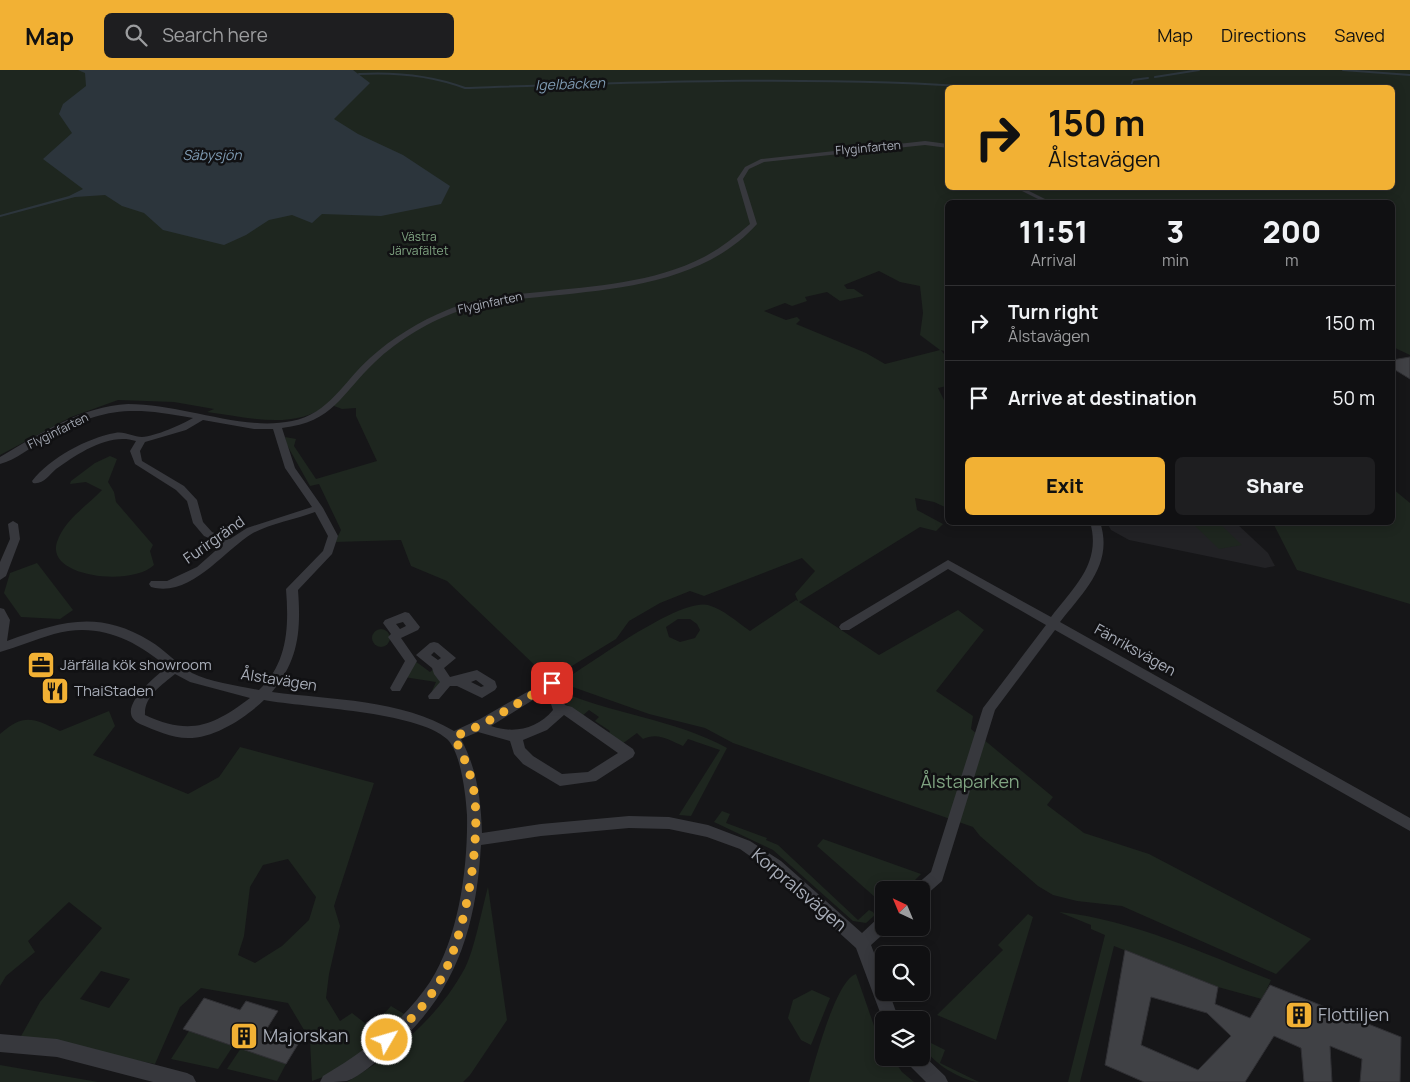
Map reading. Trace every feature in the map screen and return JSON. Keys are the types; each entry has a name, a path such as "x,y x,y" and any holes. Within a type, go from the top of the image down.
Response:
{"street":[{"name":"Flyginfarten","path":"0,461 77,420 115,408 144,408 277,426 304,421 322,414 337,401 371,361 390,346 448,312 477,303 514,297 650,280 677,272 737,241 754,224 740,179 747,168 763,160 925,143 945,146"},
{"path":"1023,190 1044,200"},
{"path":"37,481 45,472 83,450 115,436 127,436 141,440 183,428 202,417"},
{"path":"174,668 150,688 138,706 139,718 153,725 193,733 245,710 263,695 283,668 294,629 292,589 328,552 333,536 318,508 290,468 277,426"},
{"path":"141,440 136,451 138,462 180,488 192,500 198,523 208,534 231,543"},
{"name":"Furirgränd","path":"154,584 168,585 201,570 231,543 250,530 318,508"},
{"path":"0,576 15,539 14,524"},
{"path":"930,883 938,876 988,708 1089,576 1097,562 1101,546 1096,525"},
{"name":"Fänriksvägen","path":"846,627 948,564 1410,825"},
{"path":"0,612 4,620 1,647"},
{"name":"Ålstavägen","path":"1,647 61,629 86,625 111,629 129,635 152,648 174,668 196,680 263,695 415,718 440,727 454,737"},
{"path":"398,635 394,637 417,658 438,666 438,671 453,682 434,696"},
{"path":"396,688 417,658"},
{"path":"328,1082 351,1069 409,1023 437,986 458,938 465,910 475,840 473,788 466,761 454,737 478,726 547,686 557,701 560,710"},
{"path":"516,736 516,744 524,755 560,780 592,777 628,753 568,710 560,710"},
{"path":"478,726 503,736 516,736 531,733 555,717 560,710"},
{"name":"Korpralsvägen","path":"475,840 541,830 629,822 669,823 708,831 745,845 776,866 862,943 888,1011"},
{"path":"862,943 875,931"},
{"path":"0,1043 57,1048 187,1082"},
{"path":"922,1066 939,1082"}],"shaded area":[{"path":"1108,525 1238,525 1268,553 1275,566 1265,568 1129,540 1111,530"}],"green space":[{"path":"0,70 1410,70 1410,355 1395,348 1395,200 945,200 945,351 941,350 945,355 945,386 938,388 945,402 945,507 934,502 915,498 917,510 943,524 936,531 920,527 799,602 879,655 958,610 984,630 936,691 973,716 971,729 1053,797 1047,805 1084,833 1149,854 1311,939 1276,974 1122,906 1077,901 1053,895 1038,886 980,836 973,827 733,743 705,728 649,714 570,686 565,682 570,676 638,632 678,611 695,605 714,607 750,631 796,600 798,601 795,594 815,571 802,558 704,596 690,591 660,603 629,621 616,639 562,672 546,676 447,581 411,566 401,540 335,542 341,530 319,484 310,486 287,445 285,437 296,439 294,446 316,479 377,461 356,416 356,408 342,409 329,404 301,417 270,420 207,412 214,409 174,402 118,400 71,417 0,455","holes":["879,271 900,282 920,286 923,313 920,335 940,350 885,364 866,353 796,324 800,320 797,317 786,320 764,311 785,303 792,306 807,301 805,297 827,292 840,301 864,296 854,289 847,289 844,285","678,619 690,619 697,624 700,630 695,638 680,642 669,637 666,627"]},
{"path":"110,456 117,459 108,482 114,492 116,502 153,545 150,551 154,565 143,572 127,576 92,575 76,570 64,563 57,554 57,542 65,527 102,490 86,482 70,484 71,481 95,463"},
{"path":"1395,491 1410,503 1410,604 1297,570 1274,525 1395,525"},
{"path":"1194,525 1221,525 1242,545 1219,549"},
{"path":"37,563 73,610 60,619 21,617 4,593 10,573"},
{"path":"381,629 387,632 390,638 387,644 381,647 375,644 372,638 375,632"},
{"path":"415,661 430,672 435,668 445,681 434,692 432,691 436,682 404,677"},
{"path":"555,689 598,705 686,730 727,748 691,816 679,815 720,750 688,739 683,746 668,739 654,736 643,739 637,733 622,744 608,735 610,731 595,721 599,717 589,710 582,716 551,693"},
{"path":"109,711 115,726 93,755 188,794 219,777 240,747 374,783 334,906 340,926 329,974 326,998 340,1021 352,1013 371,1028 391,1006 409,1017 340,1071 312,1081 310,1040 288,1003 201,988 180,1007 155,1064 20,1038 40,1002 102,928 69,902 28,941 35,952 6,976 0,986 0,734 8,727 22,720 43,723 60,731","holes":["288,859 316,897 309,920 282,946 255,963 238,955 244,936 250,887 263,865","101,971 130,979 109,1008 80,999"]},
{"path":"722,811 730,814 726,823 767,838 766,840 778,845 858,920 869,910 875,915 866,923 853,921 773,850 714,822"},
{"path":"823,839 921,874 914,881 875,881 875,897 817,846"},
{"path":"488,887 507,1020 470,1075 463,1082 347,1082 382,1059 414,1033 442,1003 465,968 472,951"},
{"path":"1059,912 1087,916 1141,930 1271,980 1262,999 1218,987 1114,946 1080,1082 1068,1082 1105,935 1091,929 1091,925"},
{"path":"1028,914 1033,917 996,1040 937,1015 1003,950 998,945"},
{"path":"856,974 875,1029 875,1066 898,1066 914,1082 809,1082 827,1022 841,990 848,980"},
{"path":"812,990 830,998 811,1045 801,1040 788,1018 793,1000"},
{"path":"189,1031 233,1046 218,1069 171,1059"},
{"path":"930,1042 945,1050 940,1063 979,1082 953,1073 935,1060 930,1055"},
{"path":"241,1048 286,1064 277,1081 227,1069"},
{"path":"0,1065 98,1082 0,1082"}],"water":[{"name":"Säbysjön","path":"78,70 353,70 370,83 334,119 358,134 403,155 450,186 441,204 381,216 322,214 312,223 292,215 269,220 246,235 224,245 163,230 144,213 122,206 105,195 75,197 0,217 0,215 69,196 83,189 43,159 72,133 59,114 63,104 86,86 85,73"}],"building":[{"path":"1410,357 1410,379 1395,370 1395,360"},
{"name":"Flottiljen","path":"1125,950 1218,987 1215,1004 1250,1018 1270,985 1401,1037 1400,1082 1360,1082 1362,1059 1330,1046 1332,1082 1304,1082 1301,1048 1274,1036 1245,1082 1144,1082 1105,1065","holes":["1151,997 1207,1013 1231,1036 1198,1070 1141,1045"]},
{"name":"Majorskan","path":"204,998 240,1010 246,1001 278,1011 266,1030 300,1041 286,1064 183,1029"}],"waterway":[{"name":"Igelbäcken","path":"1155,77 1199,70"},
{"name":"Igelbäcken","path":"1343,70 1410,75"},
{"name":"Igelbäcken","path":"359,74 413,75 465,88 729,81 945,85"},
{"name":"Igelbäcken","path":"1131,85 1133,80 1148,78"}],"place":[{"name":"Järfälla kök showroom","path":"41,665"},
{"name":"ThaiStaden","path":"55,691"},
{"name":"Flottiljen","path":"1299,1015"},
{"name":"Majorskan","path":"244,1036"}],"route":[{"path":"387,1040 409,1023 437,986 456,947 465,910 475,840 473,788 466,761 454,737 485,723 552,683"}],"park label":[{"name":"Västra Järvafältet","path":"419,244"},
{"name":"Ålstaparken","path":"970,782"}]}
